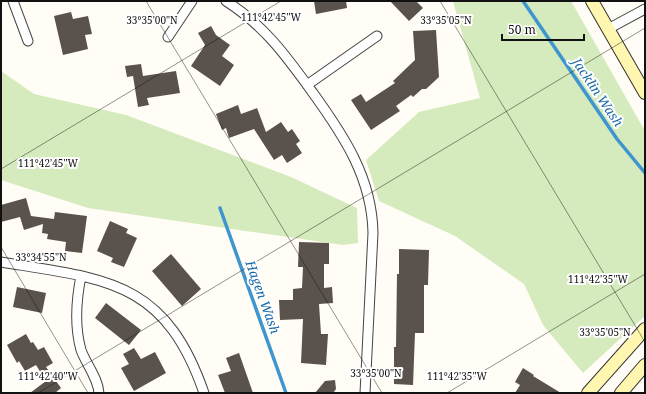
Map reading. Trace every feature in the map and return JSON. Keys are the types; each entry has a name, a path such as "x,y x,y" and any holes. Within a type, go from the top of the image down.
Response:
{"main road":[{"path":"592,1 645,93"},
{"path":"588,393 645,329"},
{"path":"621,393 645,365"}],"street":[{"path":"13,1 28,41"},
{"path":"168,37 192,1"},
{"path":"226,1 259,26 284,52 350,148 365,182 370,202 373,233 365,393"},
{"path":"608,29 645,8"},
{"path":"307,85 377,36"},
{"path":"1,262 81,276 105,282 140,299 164,318 188,352 204,393"},
{"path":"81,276 76,313 77,330 82,350 99,393"}],"green space":[{"path":"453,1 571,1 645,131 645,316 583,373 543,325 524,284 455,236 379,201 366,160 419,112 480,98"},
{"path":"1,71 34,94 126,115 291,177 357,208 358,243 343,245 88,208 1,180"}],"building":[{"path":"314,1 346,1 347,8 316,14"},
{"path":"390,1 416,1 423,8 409,21"},
{"path":"71,12 73,19 88,16 92,34 85,35 88,49 63,55 54,16"},
{"path":"211,26 216,35 230,45 222,56 234,65 220,86 191,66 205,45 198,33"},
{"path":"436,30 439,77 426,89 422,89 413,97 411,95 396,106 400,111 371,130 351,100 361,94 366,102 395,83 393,81 415,60 413,31"},
{"path":"141,64 143,76 176,71 180,93 147,98 149,105 138,107 133,76 127,77 125,66"},
{"path":"238,105 241,114 257,108 266,132 281,122 288,132 292,129 300,141 296,144 302,153 287,163 282,155 274,160 254,129 229,138 226,128 222,130 216,114"},
{"path":"26,198 31,216 54,219 55,212 87,216 82,253 65,251 66,242 47,239 48,234 42,233 43,224 24,230 20,217 1,222 1,205"},
{"path":"110,221 128,229 126,233 137,238 124,267 111,262 113,258 97,251"},
{"path":"299,242 329,243 329,264 324,264 324,288 332,287 333,303 319,304 321,334 328,334 326,365 301,363 303,319 280,320 279,300 293,300 293,289 302,288 303,267 298,267"},
{"path":"399,249 429,250 428,285 424,285 424,333 415,333 413,385 394,384 394,347 396,347 397,274 399,274"},
{"path":"171,254 201,289 182,306 152,271"},
{"path":"17,287 46,293 42,313 13,307"},
{"path":"106,303 141,330 129,345 95,318"},
{"path":"26,334 31,343 33,342 38,350 44,347 53,363 46,367 61,388 55,393 30,393 46,381 36,365 25,371 19,361 17,363 7,345"},
{"path":"134,348 141,359 155,352 166,373 134,391 121,368 129,364 123,354"},
{"path":"239,353 253,393 225,393 218,375 231,371 226,358"},
{"path":"523,368 561,393 515,393 520,385 515,382"},
{"path":"335,380 336,389 333,393 315,393 325,381"}],"waterway":[{"name":"Jacklin Wash","path":"523,1 617,139 645,173"},
{"name":"Hagen Wash","path":"220,208 286,393"}]}
